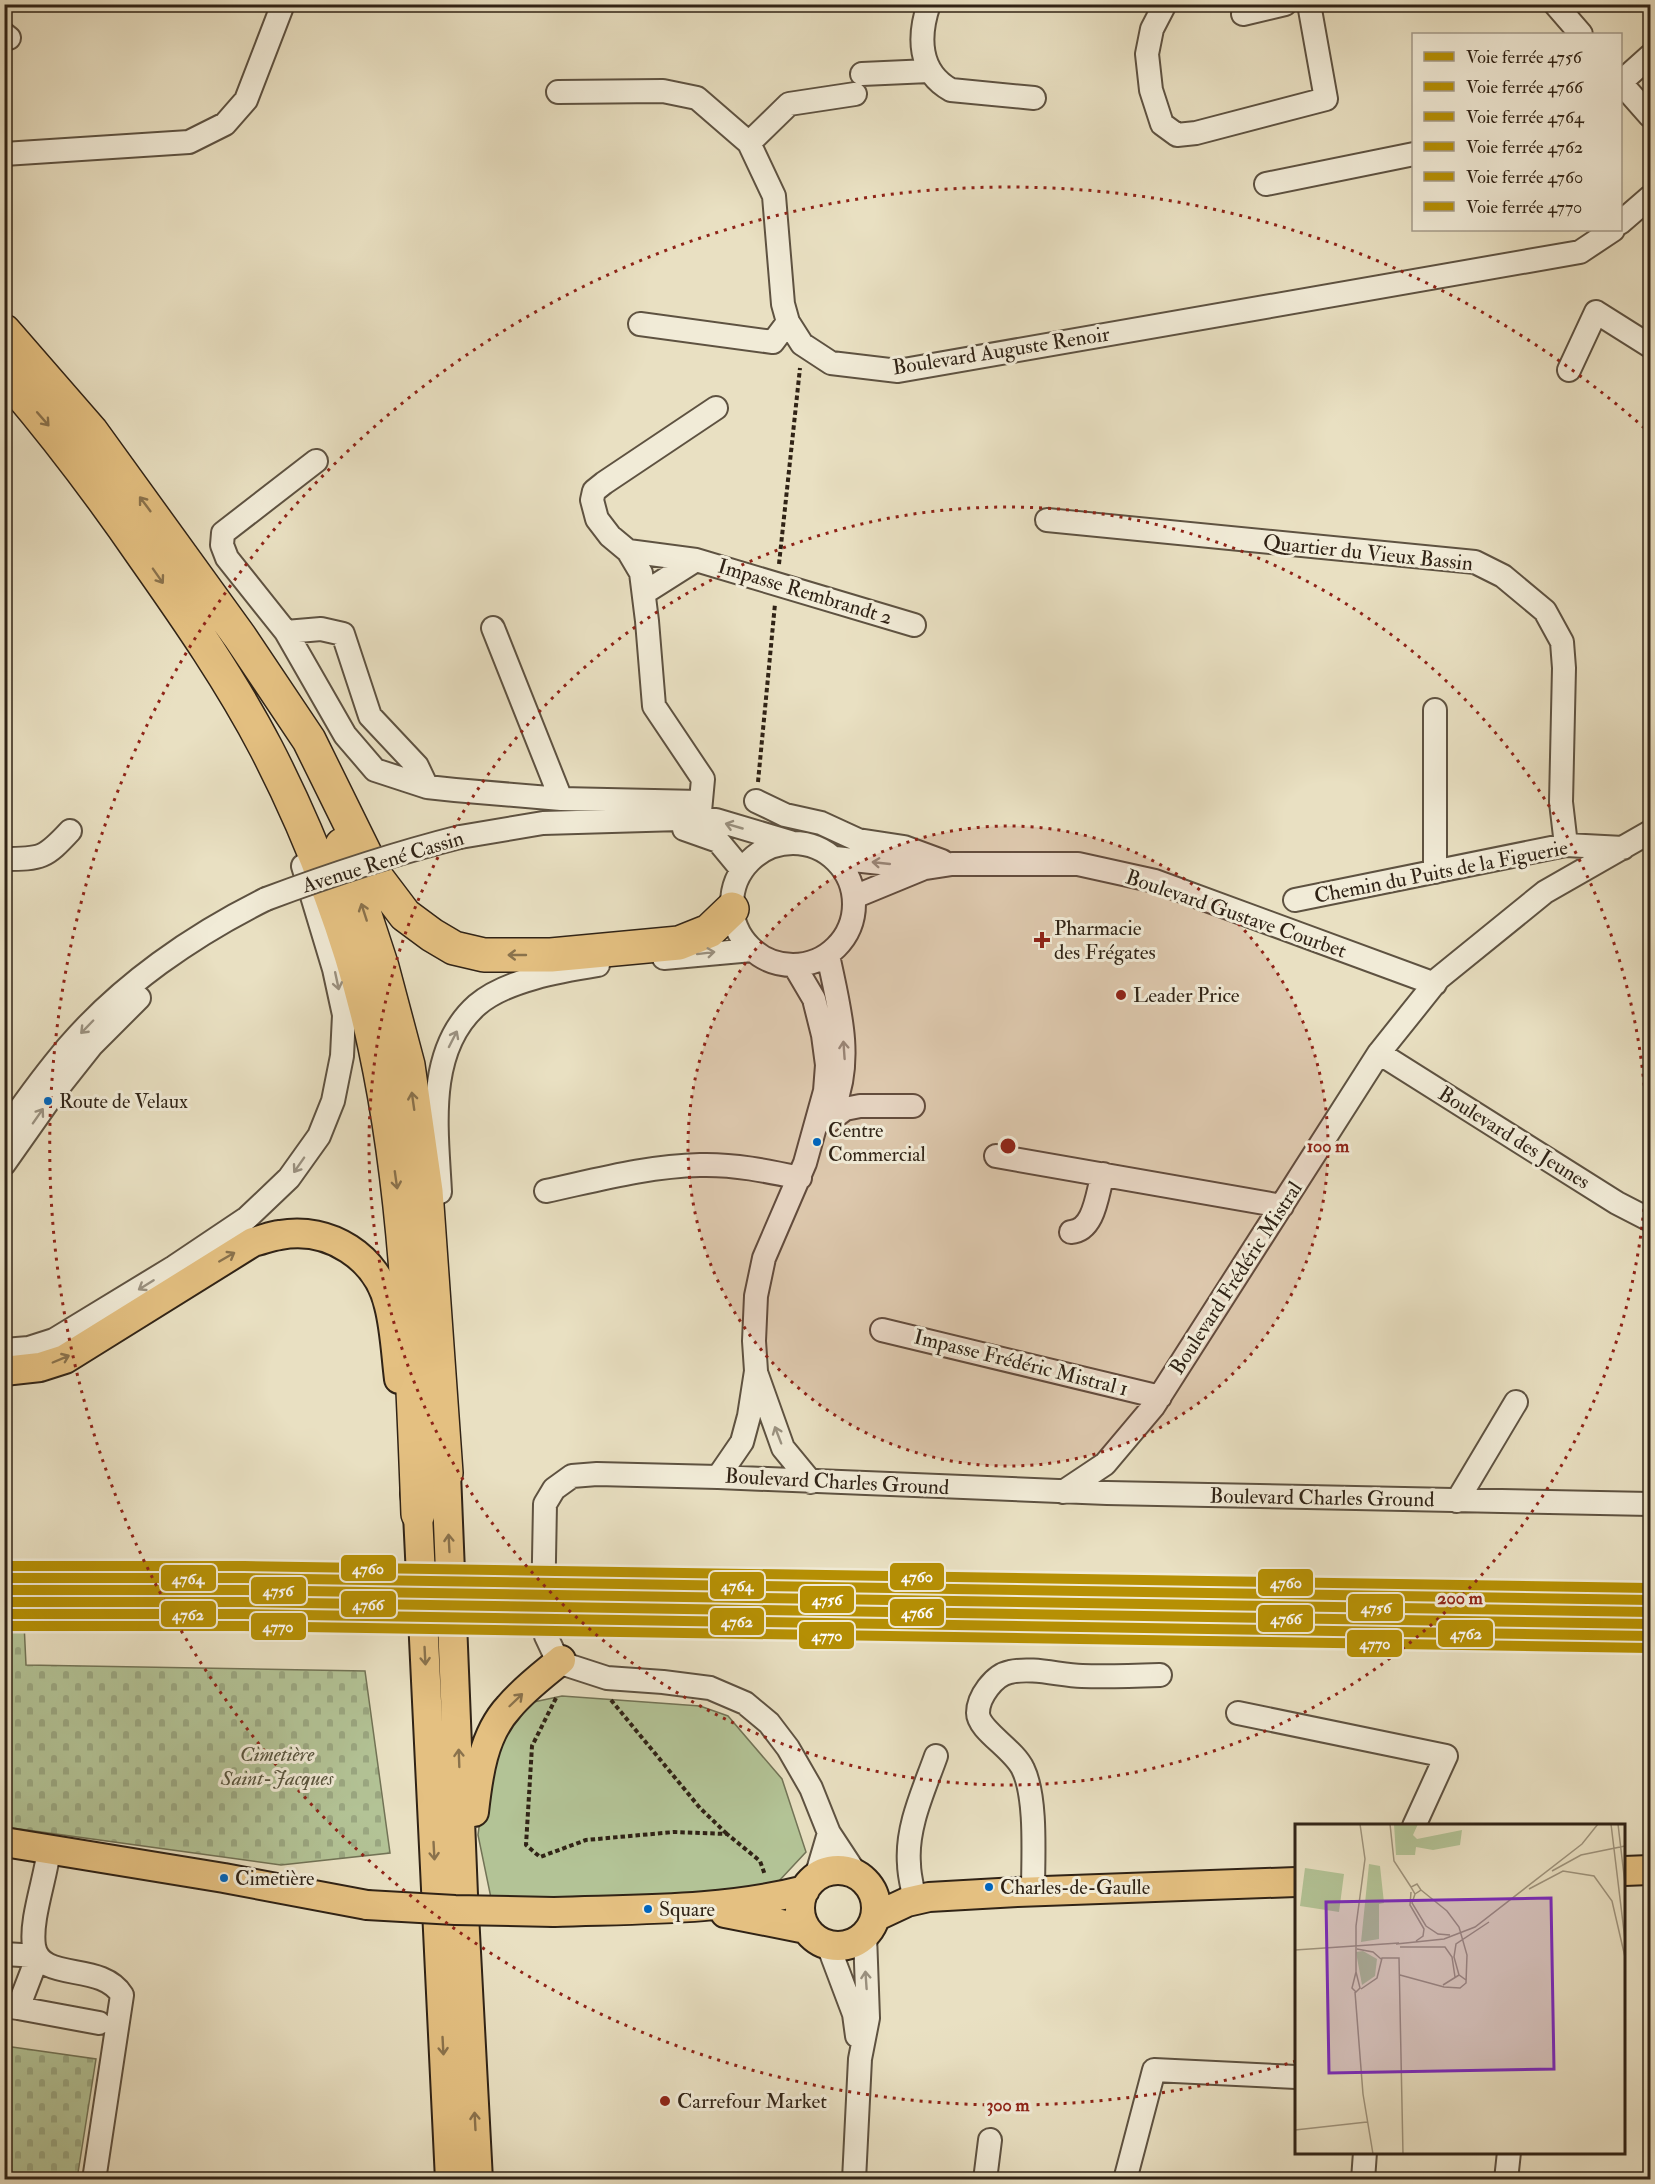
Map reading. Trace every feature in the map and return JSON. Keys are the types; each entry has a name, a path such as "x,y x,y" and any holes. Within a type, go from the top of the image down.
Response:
{"highway":[{"path":"4,331 91,431 240,637 309,740 377,878 405,915 454,948 484,955 551,955 679,943 709,931 732,909"},
{"path":"4,374 50,427 197,631 264,745 292,800 337,913 352,958 375,1046 401,1215 411,1345 418,1514"},
{"path":"240,637 311,770 340,839 382,967 405,1054 426,1191 446,1473"}],"main road":[{"path":"4,1371 40,1367 65,1359 253,1242 280,1234 300,1233 333,1240 350,1249 372,1269 382,1286 389,1305 418,1514 450,2180"},
{"path":"446,1473 478,2180"},
{"path":"464,1894 481,1760 490,1737 507,1708 570,1664"},
{"path":"4,1842 48,1858"},
{"path":"4,1859 48,1858 224,1878 367,1905 554,1912 681,1908 773,1898 835,1870 860,1878 900,1885 913,1892 954,1881 1025,1891 1295,1882"},
{"path":"1625,1871 1650,1870"},
{"path":"860,1878 872,1892 876,1904 870,1926"},
{"path":"810,1883 800,1910 817,1937"},
{"path":"681,1908 739,1915 842,1946 854,1942 870,1926 907,1902 913,1892"}],"street":[{"path":"4,154 189,142 225,124 246,100 284,4"},
{"path":"929,4 922,26 924,55 934,77 951,90 1034,98"},
{"path":"1165,4 1152,29 1147,54 1151,90 1162,124 1177,135 1196,134 1326,99 1309,4"},
{"path":"1243,14 1285,4"},
{"path":"1556,4 1580,33"},
{"path":"1622,81 1650,56"},
{"path":"749,143 789,104 859,84 934,77"},
{"path":"1622,83 1647,112"},
{"name":"Boulevard Auguste Renoir","path":"558,92 663,91 697,98 749,143 774,196 783,304 788,322 802,344 831,363 898,371 1580,252 1612,231"},
{"path":"1622,112 1647,112"},
{"path":"1266,184 1412,154"},
{"path":"1622,221 1650,197"},
{"path":"1569,370 1596,312 1650,346"},
{"path":"640,324 773,342 788,322"},
{"path":"699,818 703,778 654,706 641,573 628,551 610,536 597,519 592,500 594,491 716,408"},
{"path":"315,461 223,532 222,545 227,558 286,632 345,735 375,770 427,787 561,799 699,818 742,870"},
{"name":"Quartier du Vieux Bassin","path":"1047,520 1475,562 1503,576 1545,611 1562,642 1564,668 1561,802 1566,845"},
{"name":"Impasse Rembrandt 2","path":"628,551 696,560 914,625"},
{"name":"Impasse Rembrandt 2","path":"644,593 696,560"},
{"path":"493,627 561,799"},
{"path":"286,632 321,629 343,634 370,716 417,766 427,787"},
{"path":"1435,710 1435,872"},
{"path":"4,1350 29,1348 54,1341 174,1267 247,1218 290,1178 319,1136 333,1101 342,1056 344,1015 319,915 264,745"},
{"path":"756,801 785,815 821,823 858,840 904,847 952,864"},
{"name":"Avenue René Cassin","path":"4,1132 62,1054 105,1009 149,972 223,921 266,899 335,873 407,850 460,837 543,823 699,818 716,820 790,842"},
{"path":"4,859 31,859 50,852 70,831"},
{"name":"Boulevard Frédéric Mistral","path":"1107,1493 1156,1402 1379,1053 1439,978 1545,892 1650,832"},
{"path":"790,842 807,843 822,849 845,869 851,882 855,897 854,914 849,931 828,955 812,963 779,964 765,958 752,950 742,938 735,924 732,909 734,889 742,870 755,856 772,846 790,842"},
{"name":"Chemin du Puits de la Figuerie","path":"1295,900 1566,845 1623,848"},
{"name":"Boulevard Gustave Courbet","path":"835,858 926,868"},
{"name":"Boulevard Gustave Courbet","path":"855,897 926,868 952,864 1078,864 1155,881 1435,984"},
{"name":"Avenue René Cassin","path":"4,1164 54,1093 92,1045 198,938"},
{"path":"446,1473 445,1266 436,1118 439,1083 453,1037 465,1018 478,1004 523,982 551,973 609,963 752,950"},
{"path":"718,1477 742,1442 749,1416 756,1371 754,1341 758,1286 764,1258 802,1171 829,1121 839,1095 845,1059 841,1018 828,955"},
{"path":"794,965 814,999 823,1035 827,1065 825,1091 802,1171"},
{"name":"Boulevard des Jeunes","path":"1379,1053 1617,1203 1650,1221"},
{"path":"829,1121 845,1109 860,1106 913,1106"},
{"path":"996,1156 1282,1206"},
{"path":"546,1191 632,1172 700,1165 802,1171"},
{"path":"1071,1232 1079,1232 1088,1225 1102,1174"},
{"name":"Impasse Frédéric Mistral 1","path":"882,1330 1156,1402"},
{"path":"756,1371 783,1448 811,1482"},
{"name":"Boulevard Frédéric Mistral","path":"1063,1492 1105,1464 1156,1402"},
{"path":"1457,1501 1515,1402"},
{"name":"Boulevard Charles Ground","path":"570,1664 554,1653 546,1636 543,1614 545,1504 554,1489 572,1476 597,1474 718,1477 1063,1492 1650,1504"},
{"path":"570,1664 607,1678 710,1688 745,1703 769,1723 789,1748 811,1788 829,1833 860,1878"},
{"path":"1025,1891 1030,1798 1023,1769 1011,1751 982,1726 978,1713 981,1698 994,1682 1008,1672 1082,1676 1160,1675"},
{"path":"1238,1713 1446,1756 1415,1824"},
{"path":"913,1892 909,1864 910,1840 936,1756"},
{"path":"810,1883 829,1833"},
{"path":"48,1858 34,1927 34,1947 38,1956 45,1965 105,1979 116,1986 122,1995 94,2180"},
{"path":"854,2180 860,2059 868,2018 870,1926"},
{"path":"817,1937 854,2014 860,2059"},
{"path":"4,1954 38,1956"},
{"path":"38,1956 11,2007 99,2023"},
{"path":"1125,2180 1154,2070 1295,2078"},
{"path":"985,2180 990,2140"},
{"path":"1363,2180 1365,2154"},
{"path":"1506,2180 1509,2154"}],"path":[{"path":"756,801 802,344"},
{"path":"727,1834 674,1832 586,1840 540,1857 526,1845 532,1746 570,1664 611,1700 700,1808 760,1861 773,1898"}],"green space":[{"name":"Cimetière Saint-Jacques","path":"24,1623 26,1665 365,1671 390,1853 281,1865 5,1827 5,1624"},
{"path":"562,1696 700,1706 728,1716 782,1779 806,1852 778,1882 712,1894 491,1898 478,1835 486,1774 501,1735 529,1703"},
{"path":"5,2046 96,2059 77,2179 5,2179"}],"rail line":[{"name":"4760","path":"4,1566 244,1566 1650,1588"},
{"name":"4764","path":"4,1578 244,1578 1650,1600"},
{"name":"4756","path":"4,1590 244,1590 1650,1612"},
{"name":"4766","path":"4,1602 244,1602 1650,1624"},
{"name":"4762","path":"4,1614 244,1614 1650,1636"},
{"name":"4770","path":"4,1626 244,1626 1649,1648"}],"place":[{"name":"Pharmacie des Frégates","path":"1042,940"},
{"name":"Leader Price","path":"1121,995"},
{"name":"Route de Velaux","path":"48,1101"},
{"name":"Centre Commercial","path":"817,1142"},
{"name":"Cimetière","path":"224,1878"},
{"name":"Charles-de-Gaulle","path":"989,1887"},
{"name":"Square","path":"648,1909"},
{"name":"Carrefour Market","path":"665,2101"}]}
